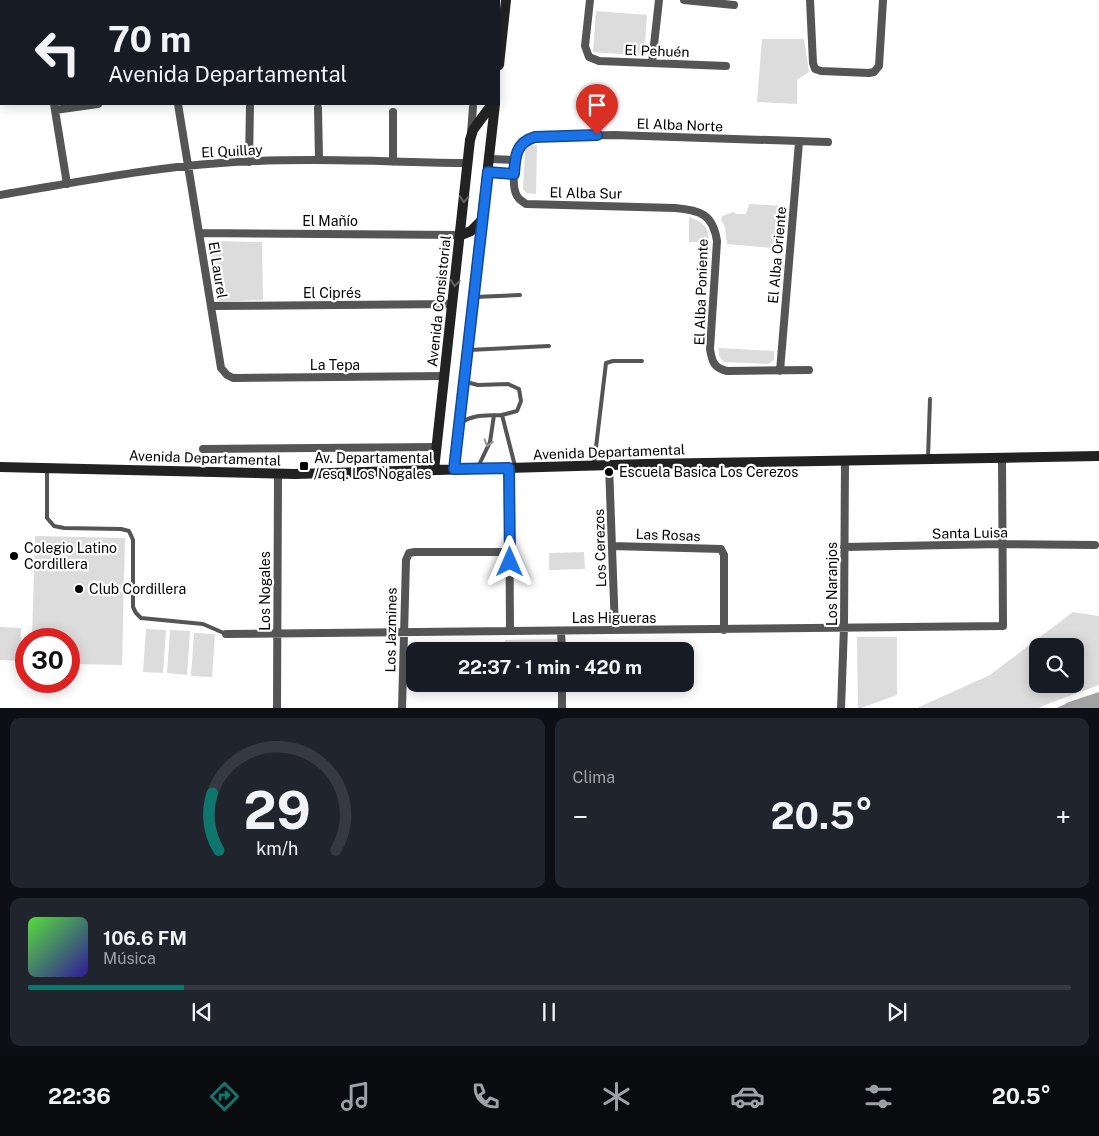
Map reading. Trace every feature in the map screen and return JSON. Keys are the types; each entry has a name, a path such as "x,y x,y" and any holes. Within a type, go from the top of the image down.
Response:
{"street":[{"path":"500,56 506,0"},
{"name":"El Pehuén","path":"590,0 585,46 589,57 599,61 726,66"},
{"path":"652,63 659,0"},
{"path":"684,0 734,5"},
{"path":"810,0 813,63 815,68 821,71 872,73 880,64 883,0"},
{"path":"67,184 55,107 84,105"},
{"name":"El Laurel","path":"178,105 221,368 227,375"},
{"path":"249,162 250,105"},
{"name":"Avenida Consistorial","path":"471,135 492,105"},
{"name":"Avenida Consistorial","path":"454,469 492,135 493,105"},
{"name":"Avenida Consistorial","path":"434,470 461,235 473,107"},
{"path":"318,108 319,160"},
{"path":"393,112 394,162"},
{"path":"478,123 488,126 492,135"},
{"name":"El Alba Norte","path":"514,174 515,160 521,144 527,139 535,137 614,135 828,142"},
{"name":"El Alba Oriente","path":"780,371 799,142"},
{"path":"489,159 515,160"},
{"name":"El Quillay","path":"0,194 188,167 249,162 319,160 467,163"},
{"path":"488,172 514,174"},
{"name":"El Alba Sur","path":"514,174 515,194 526,204 675,208 696,210 705,215"},
{"name":"El Alba Poniente","path":"705,215 715,230 717,241 710,349 714,366 727,372 780,371"},
{"path":"461,235 471,231 483,219"},
{"name":"El Mañío","path":"199,233 461,235"},
{"name":"El Ciprés","path":"211,306 453,304"},
{"path":"780,371 809,370"},
{"name":"La Tepa","path":"227,375 233,378 445,376"},
{"path":"440,423 447,428 455,427 459,424"},
{"name":"Avenida Departamental","path":"203,449 437,447"},
{"name":"Avenida Departamental","path":"0,467 278,474 928,458 1099,456"},
{"path":"1002,457 1002,544"},
{"name":"Los Naranjos","path":"841,708 844,628 845,460"},
{"name":"Los Cerezos","path":"610,465 615,630"},
{"path":"510,631 512,468"},
{"name":"Los Nogales","path":"277,708 278,474"},
{"name":"Santa Luisa","path":"844,547 1002,544 1096,545"},
{"name":"Las Higueras","path":"226,634 1003,626 1002,544"},
{"name":"Las Rosas","path":"612,546 719,549 723,551 724,630"},
{"name":"Los Jazmines","path":"402,708 406,560 409,553 510,552"},
{"path":"561,631 562,642"},
{"path":"562,692 562,708"}],"lane":[{"path":"474,297 520,295"},
{"path":"468,350 549,346"},
{"path":"593,466 606,363 613,361 642,361"},
{"path":"459,424 467,418 480,415 502,415 517,411 521,400 519,388 508,384 478,385 464,382"},
{"path":"928,458 930,399"},
{"path":"477,469 490,442 494,415"},
{"path":"502,415 512,468"},
{"path":"47,467 47,518 54,526 129,531 132,540 133,607 136,614 141,618 203,624 226,634"}],"shaded area":[{"path":"596,11 647,15 644,56 593,52"},
{"path":"762,39 804,39 809,72 797,80 797,104 757,102"},
{"path":"528,145 537,145 536,194 527,193 523,189 525,150"},
{"path":"749,204 785,206 784,249 727,244 725,227 721,220 722,216 733,212 736,214 746,214"},
{"path":"689,217 704,225 708,232 709,242 689,242"},
{"path":"210,241 262,242 263,300 217,302"},
{"path":"719,348 774,351 774,360 768,364 724,362 719,356"},
{"name":"Club Cordillera","path":"35,536 125,538 122,665 80,664 80,628 32,628"},
{"path":"584,552 585,569 549,570 549,553"},
{"path":"1073,612 1099,616 1099,685 1084,691 1084,638 1039,638"},
{"path":"0,627 21,628 15,628 15,661 0,660"},
{"path":"146,629 166,630 163,673 143,672"},
{"path":"170,630 190,631 187,675 167,673"},
{"path":"194,633 215,634 212,677 191,676"},
{"path":"857,637 897,637 897,695 861,708 858,708"},
{"path":"559,639 559,642 505,642 505,640"},
{"path":"1029,645 1029,693 1077,693 1039,708 917,708 990,675"},
{"path":"1099,692 1099,708 1057,708 1069,702"}],"place":[{"name":"Av. Departamental / esq. Los Nogales","path":"304,466"},
{"name":"Escuela Basica Los Cerezos","path":"609,472"},
{"name":"Colegio Latino Cordillera","path":"14,556"},
{"name":"Club Cordillera","path":"79,589"}],"route":[{"path":"510,562 509,468 454,469 488,172 514,174 515,160 521,144 527,139 535,137 597,135"}]}
